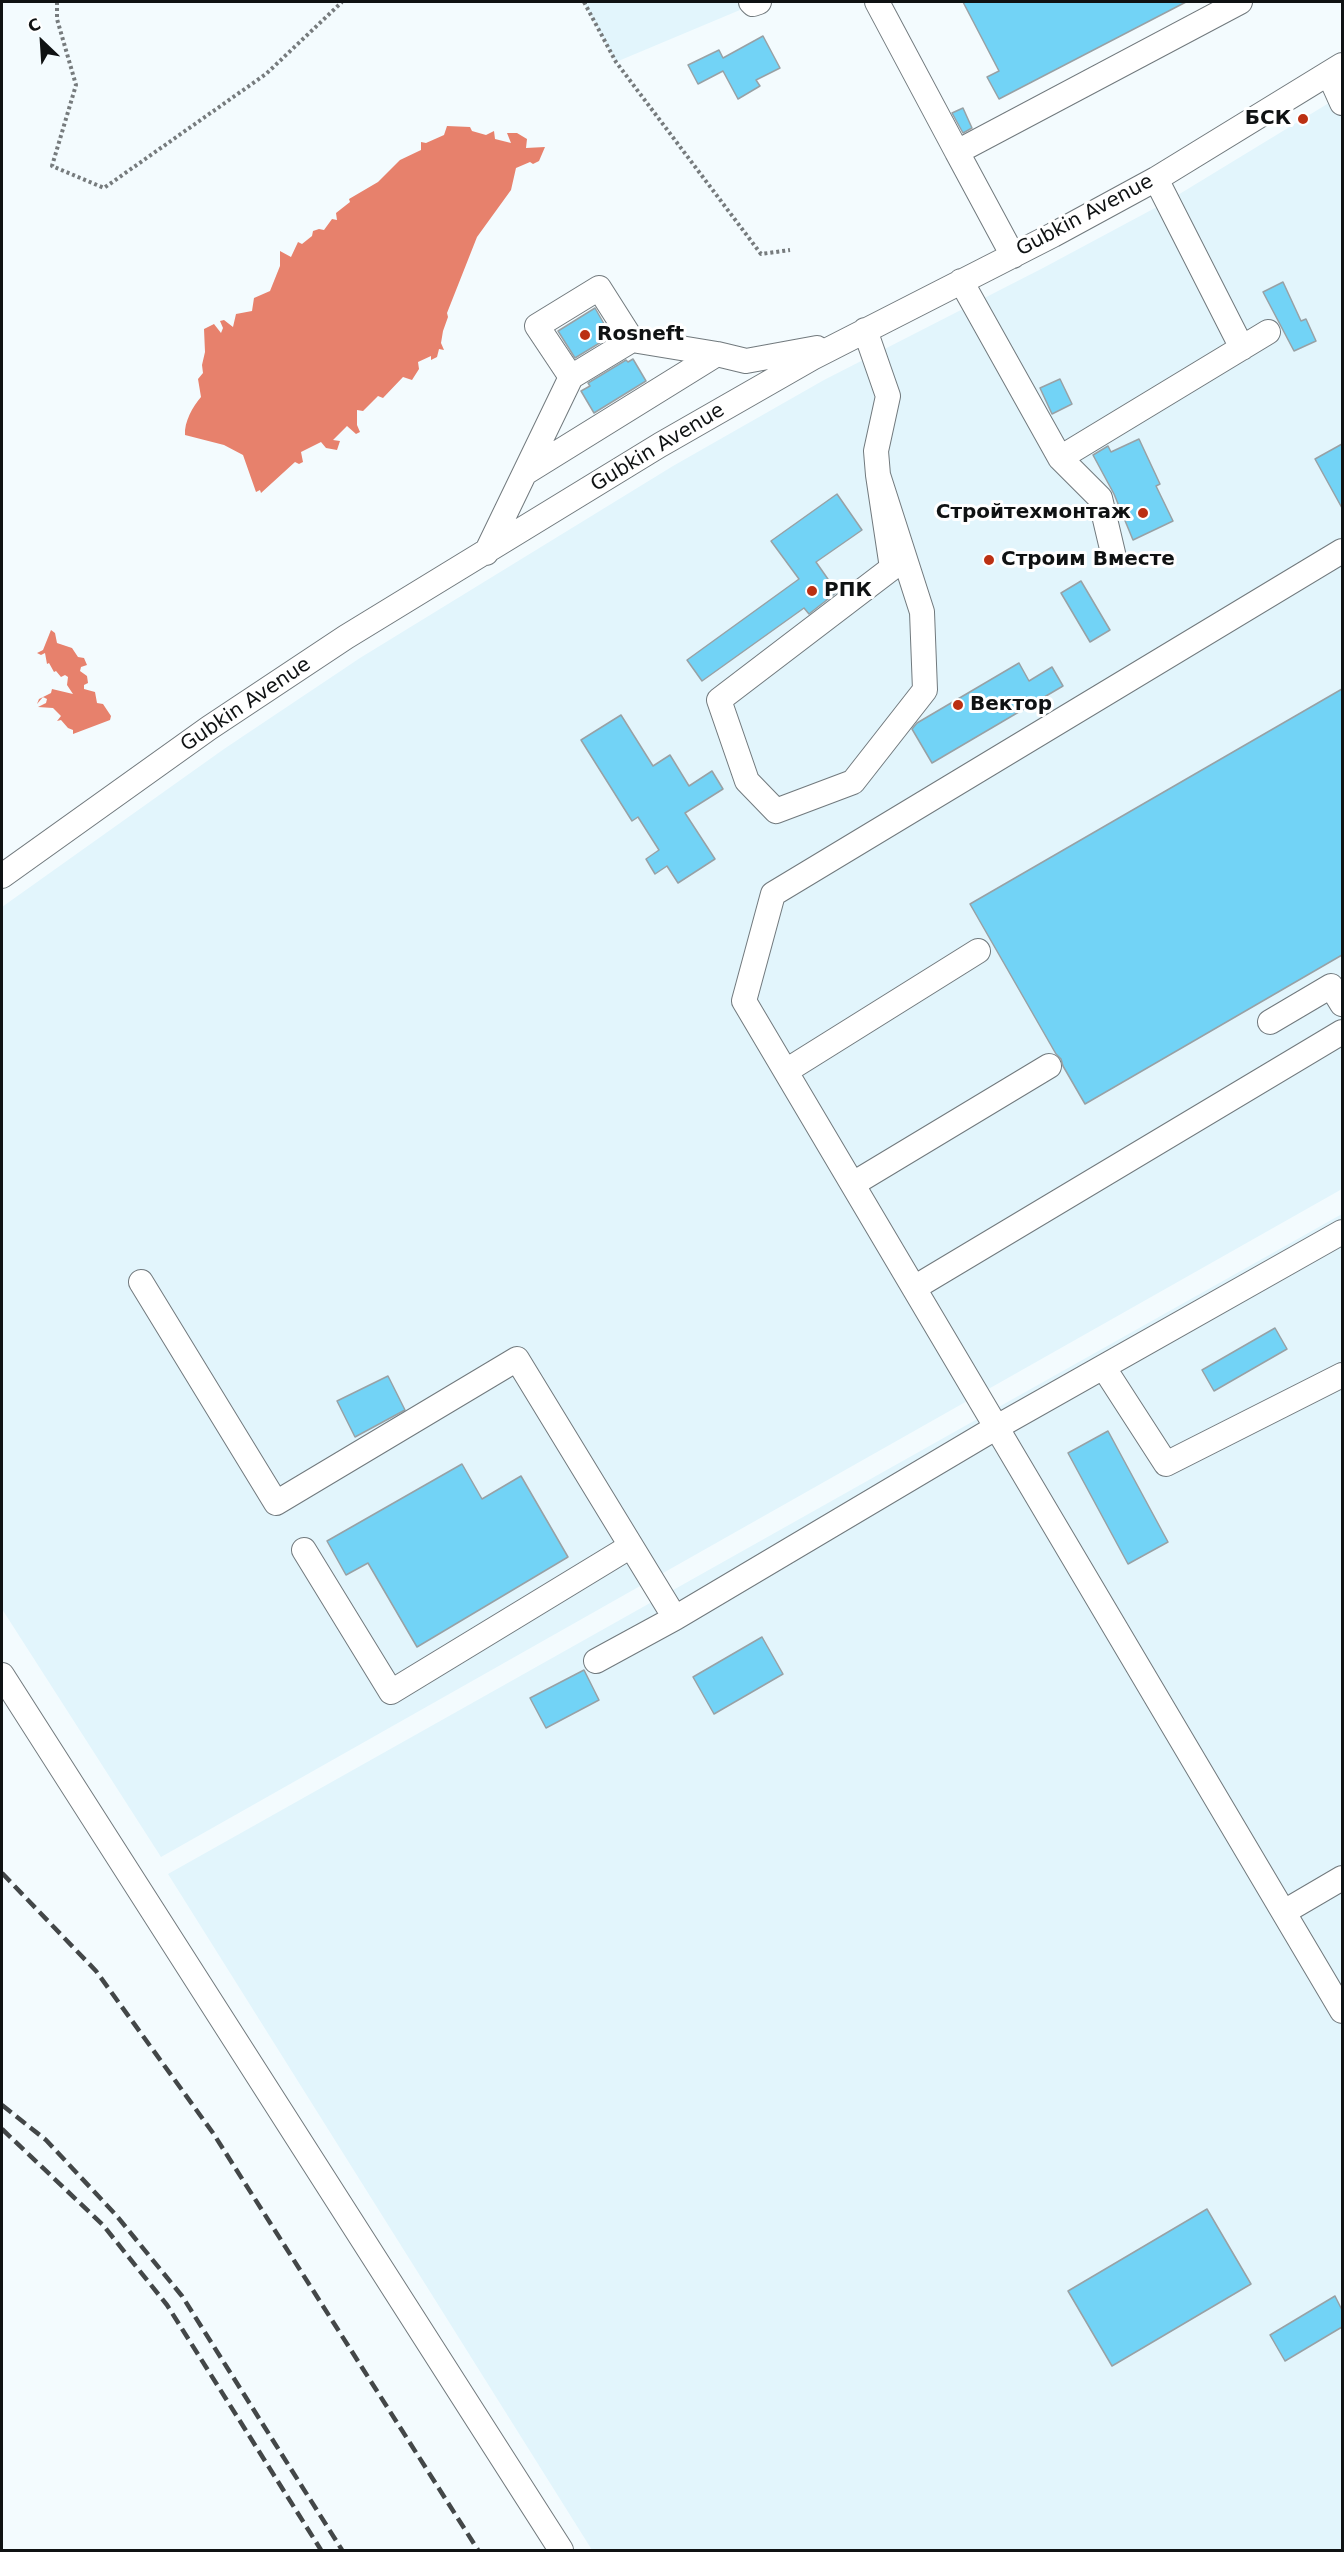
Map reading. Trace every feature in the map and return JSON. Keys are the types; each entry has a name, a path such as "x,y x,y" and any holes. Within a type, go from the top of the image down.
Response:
{"street":[{"path":"751,2 753,4 759,2"},
{"path":"877,2 1013,256"},
{"path":"957,152 1240,2"},
{"path":"1336,69 1342,103"},
{"name":"Gubkin Avenue","path":"2,876 229,715 346,638 660,445 837,344 1013,256 1156,179 1336,69"},
{"path":"1156,179 1242,348"},
{"path":"962,281 1060,458 1100,498 1113,552"},
{"path":"571,377 537,326 599,288 632,340"},
{"path":"864,330 888,396 876,452 878,475 892,568 719,700 747,781 776,811 853,783 925,690 922,612 878,475"},
{"path":"1060,458 1268,332"},
{"path":"486,553 571,377 632,340 746,361 837,344"},
{"path":"525,473 717,354"},
{"path":"1342,551 773,894 744,1001 1342,2011"},
{"path":"786,1071 978,951"},
{"path":"1270,1022 1331,986 1342,1004"},
{"path":"914,1288 1342,1032"},
{"path":"853,1184 1049,1066"},
{"path":"596,1661 675,1618 997,1427 1342,1232"},
{"path":"141,1282 276,1503 518,1359 675,1618"},
{"path":"1104,1368 1166,1464 1342,1376"},
{"path":"304,1550 391,1692 631,1546"},
{"path":"2,1675 561,2550"},
{"path":"1284,1912 1342,1878"}],"path":[{"path":"57,2 57,19 76,85 52,166 104,188 266,74 342,2"},
{"path":"584,2 616,62 761,254 789,250"}],"shaded area":[{"path":"584,2 759,2 616,62"},
{"path":"1342,95 1342,1189 161,1857 2,1609 2,907 224,749 360,658 673,466 824,380 1168,201"},
{"path":"447,126 470,127 472,131 486,135 494,131 495,139 511,143 507,133 517,133 527,139 526,148 545,147 539,161 516,168 511,190 477,237 447,313 441,343 444,350 439,349 437,357 431,360 431,356 418,362 419,369 412,380 403,377 383,398 378,396 363,411 357,410 357,425 360,432 356,434 347,426 333,440 340,441 337,450 326,448 321,442 301,452 303,462 299,464 295,462 261,493 260,490 256,492 243,455 224,445 185,435 190,414 201,397 198,379 203,373 204,329 214,324 221,333 223,328 220,321 224,320 233,327 236,314 252,311 254,298 270,291 280,266 280,251 291,257 298,242 302,244 312,236 313,231 324,230 332,219 337,220 336,213 350,202 349,199 378,182 400,160 421,150 421,142 426,143 444,135"},
{"path":"51,630 55,633 57,643 72,648 78,657 84,658 87,665 81,667 80,671 87,676 88,683 84,685 84,689 95,692 97,703 103,704 111,716 110,720 73,734 73,730 61,720 57,721 61,716 53,708 38,707 46,703 47,699 43,697 51,693 52,689 73,694 67,685 68,677 65,675 61,677 56,671 54,672 49,663 47,664 45,653 41,655 37,653 43,650"},
{"path":"1342,1214 1342,2550 592,2550 168,1874"}],"building":[{"path":"963,2 1186,2 999,99 987,77 999,71"},
{"path":"763,36 780,68 756,80 760,86 738,99 723,71 698,84 688,65 719,50 723,58"},
{"path":"963,108 972,128 963,133 952,113"},
{"path":"1283,282 1301,321 1306,319 1316,341 1294,351 1263,292"},
{"name":"Rosneft","path":"595,308 611,336 575,358 558,331"},
{"path":"633,359 646,381 594,413 581,391 590,386 588,383 626,360 628,362"},
{"path":"1060,379 1072,404 1052,414 1040,388"},
{"path":"1139,439 1160,484 1156,486 1173,521 1133,540 1114,494 1093,455 1108,446 1111,452"},
{"path":"1342,444 1342,508 1315,459"},
{"path":"837,494 862,530 816,562 837,592 809,614 804,608 702,681 687,660 799,579 771,541"},
{"path":"1081,581 1110,630 1090,642 1061,593"},
{"path":"1019,663 1029,681 1052,667 1063,686 932,763 912,729 917,723"},
{"path":"1342,689 1342,955 1085,1104 970,904"},
{"path":"621,715 653,766 670,755 689,786 712,771 723,789 685,813 715,859 678,883 667,866 655,874 646,859 659,850 638,817 632,821 581,740"},
{"path":"1275,1328 1287,1349 1214,1391 1202,1370"},
{"path":"388,1376 405,1410 355,1437 337,1401"},
{"path":"1108,1431 1168,1542 1128,1564 1068,1453"},
{"path":"462,1464 482,1499 521,1476 568,1557 417,1647 368,1563 346,1575 327,1541"},
{"path":"762,1637 783,1674 714,1714 693,1677"},
{"path":"584,1670 599,1700 546,1728 530,1698"},
{"path":"1207,2209 1251,2284 1112,2366 1068,2291"},
{"path":"1335,2296 1342,2310 1342,2327 1285,2361 1270,2335"}],"railway":[{"path":"2,1873 96,1971 213,2133 478,2550"},
{"path":"2,2105 46,2140 116,2215 182,2296 342,2550"},
{"path":"2,2129 103,2225 167,2305 321,2550"}],"place":[{"name":"БСК","path":"1303,119"},
{"name":"Rosneft","path":"585,335"},
{"name":"Стройтехмонтаж","path":"1143,513"},
{"name":"Строим Вместе","path":"989,560"},
{"name":"РПК","path":"812,591"},
{"name":"Вектор","path":"958,705"}]}
